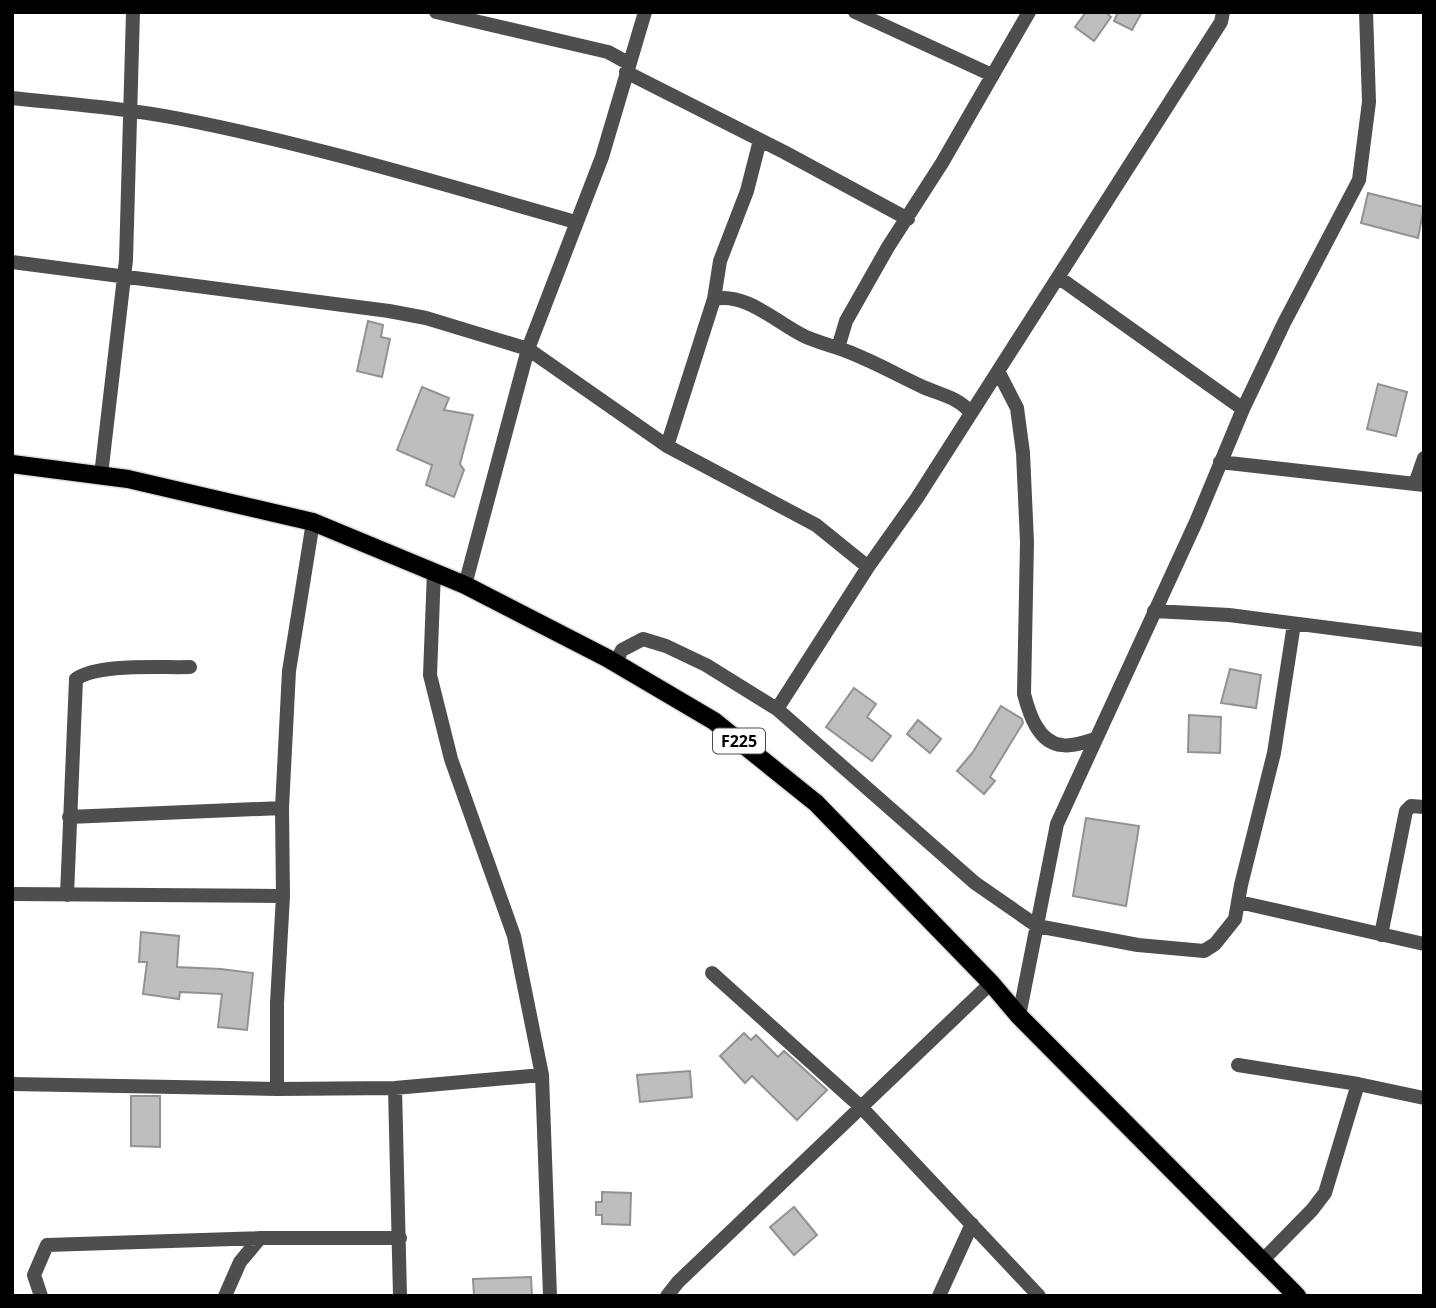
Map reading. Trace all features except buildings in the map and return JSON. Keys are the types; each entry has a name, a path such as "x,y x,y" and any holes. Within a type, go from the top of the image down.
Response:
{"main road":[{"name":"F225","path":"12,464 128,479 313,522 465,585 615,663 714,721 816,803 991,983 1019,1016 1297,1296"}],"street":[{"path":"101,475 124,276 132,12"},
{"path":"436,12 484,18 492,27 608,52 627,67 908,219"},
{"path":"465,585 528,349 602,157 645,12"},
{"path":"855,12 992,75"},
{"path":"838,348 846,321 887,247 908,219 1030,12"},
{"path":"777,709 917,498 1221,22 1223,12"},
{"path":"1019,1016 1058,824 1196,522 1243,409 1284,323 1359,180 1369,102 1366,12"},
{"path":"12,97 129,110 294,144 576,222"},
{"path":"667,446 714,299 717,270 747,191 760,140"},
{"path":"12,262 414,316 528,349 667,446 816,525 869,567"},
{"path":"1058,277 1243,409"},
{"path":"714,299 723,297 742,301 807,337 959,401 971,412"},
{"path":"998,371 1017,408 1023,453 1027,542 1024,694 1030,719 1050,741 1062,746 1095,739"},
{"path":"1220,462 1420,485 1424,458"},
{"path":"277,1089 277,1003 283,896 282,808 289,671 313,522"},
{"path":"434,571 430,675 451,759 514,936 542,1075 551,1296"},
{"path":"1154,611 1229,615 1424,640"},
{"path":"615,663 622,650 643,639 706,664 777,709 975,883 1037,926 1138,945 1205,951 1215,944 1235,919 1274,753 1294,624"},
{"path":"67,895 76,679 83,674 102,669 190,667"},
{"path":"1381,935 1406,811 1411,806 1424,807"},
{"path":"69,817 282,808"},
{"path":"12,894 283,896"},
{"path":"1239,902 1424,944"},
{"path":"712,974 862,1108 1039,1296"},
{"path":"667,1296 678,1282 991,983"},
{"path":"1238,1065 1358,1084 1424,1098"},
{"path":"12,1084 277,1089 395,1088 542,1075"},
{"path":"1262,1261 1325,1193 1358,1084"},
{"path":"395,1088 400,1296"},
{"path":"939,1296 972,1224"},
{"path":"41,1296 34,1275 47,1245 260,1238 400,1238"},
{"path":"225,1296 240,1262 260,1238"}]}
